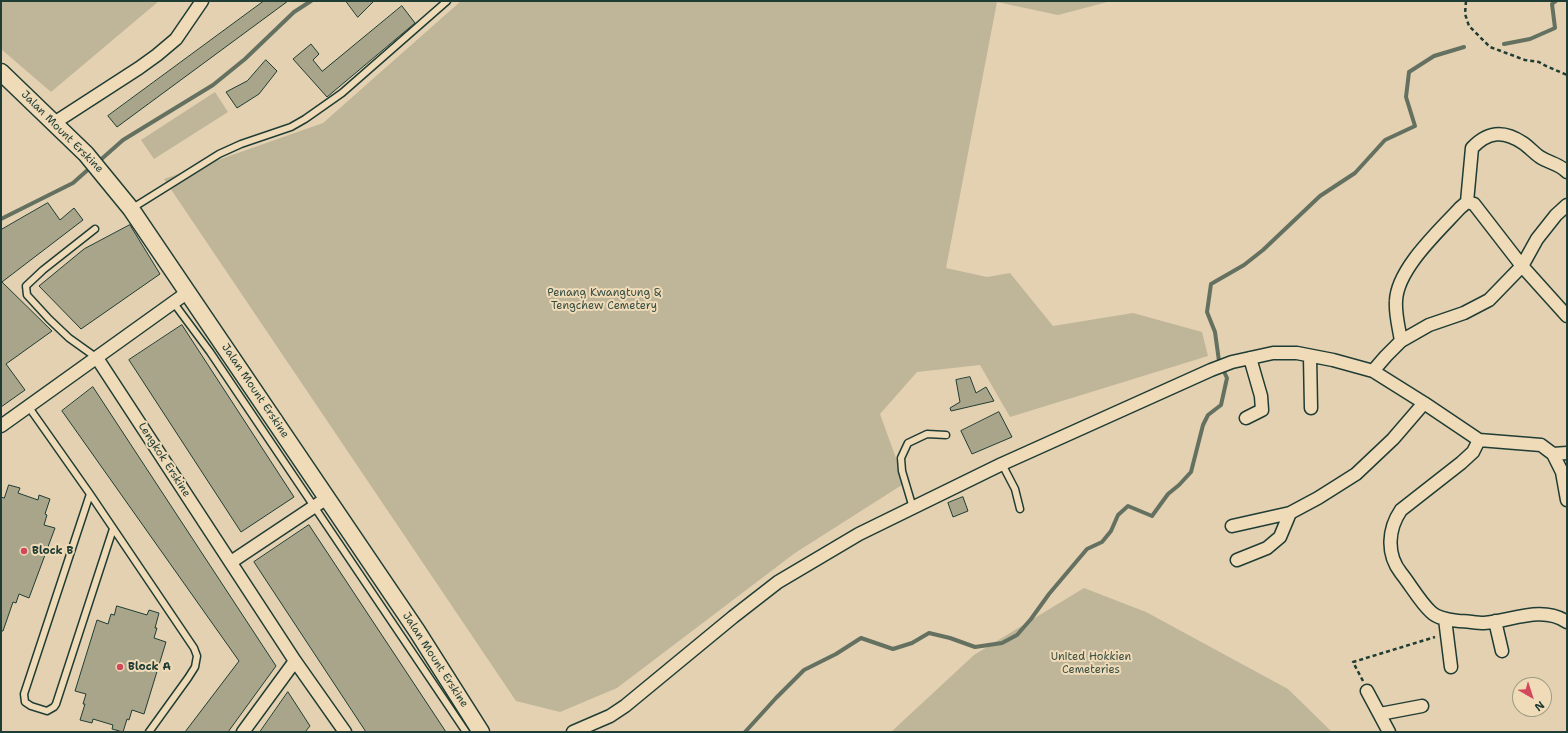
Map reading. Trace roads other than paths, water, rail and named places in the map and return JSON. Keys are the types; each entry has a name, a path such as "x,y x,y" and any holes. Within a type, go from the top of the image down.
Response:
{"main road":[{"name":"Jalan Mount Erskine","path":"1,74 86,154 131,209 417,631 481,732"}],"street":[{"path":"54,123 140,68 157,55 176,39 202,1"},
{"path":"1401,341 1396,301 1401,279 1415,259 1467,202 1472,148 1478,141 1496,133 1510,136 1523,143 1539,157 1560,166 1567,172"},
{"path":"1467,202 1474,204 1522,266 1567,316"},
{"path":"1373,371 1401,341 1429,325 1470,310 1489,300 1522,266 1537,239 1556,215 1567,205"},
{"path":"1,426 188,292"},
{"path":"572,732 610,716 625,706 778,582 859,534 1002,464 1211,370 1232,362 1273,353 1297,353 1333,360 1373,371 1479,440 1541,445 1553,454 1562,472 1567,500"},
{"path":"1310,356 1311,408"},
{"name":"Lengkok Erskine","path":"97,358 295,661 345,732"},
{"path":"1246,418 1262,410 1262,396 1250,358"},
{"path":"1232,526 1290,514 1356,474 1393,438 1424,403"},
{"path":"1479,440 1473,452 1461,463 1401,510 1391,529 1390,541 1392,556 1399,570 1431,612 1445,619 1484,623 1541,613 1560,617 1567,622"},
{"path":"1553,454 1567,453"},
{"path":"231,562 327,498"},
{"path":"1237,560 1268,548 1280,537 1290,514"},
{"path":"1445,619 1451,666"},
{"path":"1495,621 1502,651"},
{"path":"243,732 295,661"},
{"path":"1368,691 1389,732"},
{"path":"1380,714 1422,706"}],"lane":[{"path":"131,209 219,154 241,144 291,127 305,119 342,93 447,1"},
{"path":"96,229 43,270 26,286 27,295 49,319 69,338 97,358"},
{"path":"173,302 210,352 466,732"},
{"path":"28,406 114,529 194,648 197,656 195,667 149,732"},
{"path":"914,508 902,471 901,458 908,443 927,434 946,435"},
{"path":"1002,464 1015,489 1020,509"},
{"path":"90,494 24,694 25,702 31,706 47,711 56,704 114,529"}],"waterway":[{"path":"97,163 123,140 213,85 245,59 294,12 311,1"},
{"path":"1504,44 1530,39 1555,28 1552,4 1556,1"},
{"path":"745,732 804,670 836,654 861,638 893,649 912,643 929,633 950,638 975,647 1002,643 1017,635 1087,549 1102,542 1111,531 1118,515 1128,506 1152,516 1168,494 1191,472 1203,425 1208,415 1221,405 1227,378 1219,361 1215,332 1207,312 1211,284 1244,265 1263,250 1320,196 1355,173 1385,140 1415,126 1406,97 1409,72 1434,56 1464,47"},
{"path":"1,219 73,183 91,167"}],"place":[{"name":"Block B","path":"24,551"},
{"name":"Block A","path":"120,667"}],"park label":[{"name":"Penang Kwangtung & Tengchew Cemetery","path":"604,299"},
{"name":"United Hokkien Cemeteries","path":"1091,663"}]}
